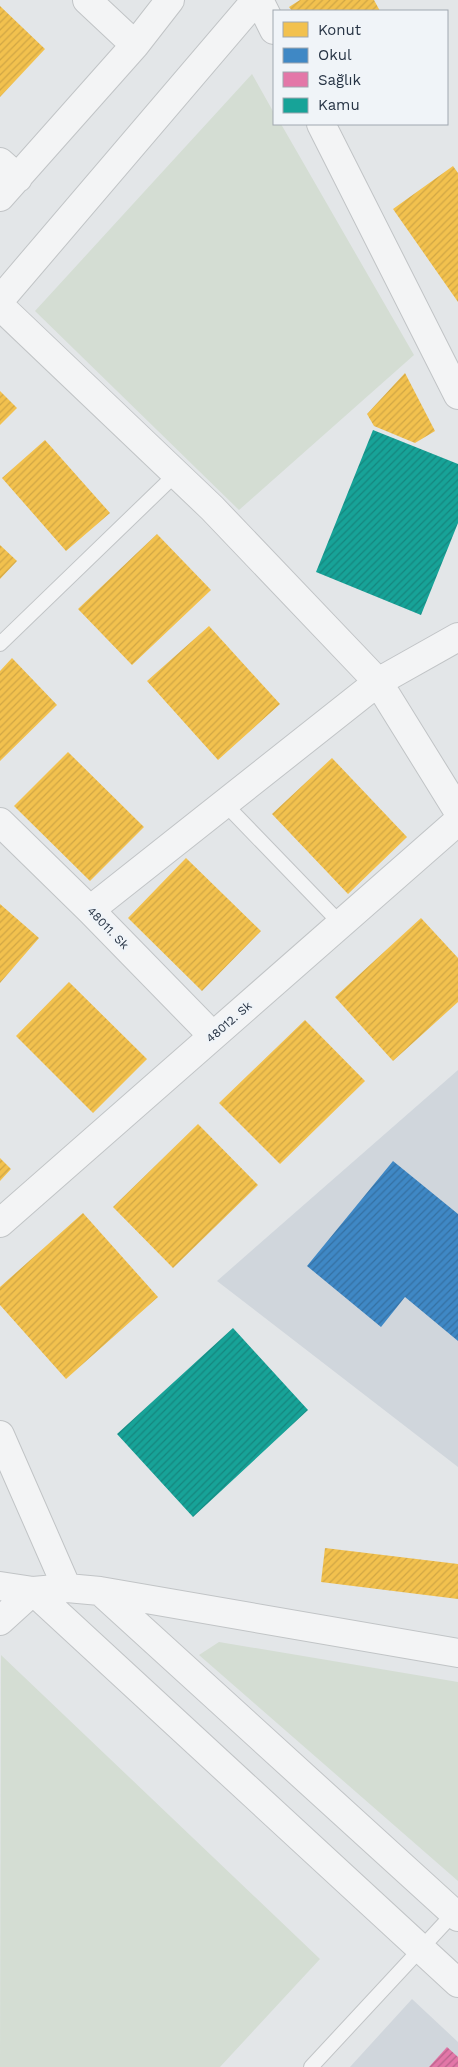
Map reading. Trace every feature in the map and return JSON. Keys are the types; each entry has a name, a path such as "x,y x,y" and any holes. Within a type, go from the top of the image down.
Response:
{"street":[{"path":"87,0 135,45"},
{"path":"6,179 135,45 170,0"},
{"path":"0,300 258,0 273,28"},
{"path":"322,125 458,395"},
{"path":"0,306 212,508 378,682 458,811"},
{"path":"90,910 378,682 458,637"},
{"name":"48012. Sk","path":"0,1223 458,820"},
{"name":"48011. Sk","path":"0,822 90,910 213,1036"},
{"path":"0,1434 66,1588"},
{"path":"0,1586 33,1590 66,1588 100,1591 458,1653"},
{"path":"0,1621 33,1590"},
{"path":"33,1590 458,1983"},
{"path":"100,1591 456,1915"}],"lane":[{"path":"0,644 176,474"},
{"path":"224,803 341,924"},
{"path":"311,2067 456,1915"}],"shaded area":[{"path":"252,74 273,111 273,125 282,125 414,355 239,510 35,311"},
{"path":"458,1070 458,1467 217,1281"},
{"path":"219,1642 458,1682 458,1881 199,1655"},
{"path":"1,1655 320,1959 220,2067 0,2067"},
{"path":"412,1999 458,2042 458,2067 350,2067"}],"building: Konut":[{"path":"300,0 374,0 379,10 291,10 289,7"},
{"path":"0,6 45,49 0,97"},
{"path":"453,166 458,173 458,302 393,209"},
{"path":"405,373 435,431 415,443 374,426 367,414"},
{"path":"0,391 17,408 0,425"},
{"path":"45,440 110,513 66,551 2,478"},
{"path":"157,534 211,590 132,665 78,609"},
{"path":"0,545 17,561 0,579"},
{"path":"209,626 280,704 218,760 147,681"},
{"path":"12,658 57,705 0,761 0,671"},
{"path":"68,752 144,827 90,881 14,806"},
{"path":"332,758 407,837 348,894 272,814"},
{"path":"186,858 261,931 202,991 128,918"},
{"path":"0,904 39,938 0,983"},
{"path":"421,918 458,958 458,1002 393,1061 335,997"},
{"path":"69,982 147,1059 93,1113 16,1036"},
{"path":"305,1020 365,1081 280,1164 219,1103"},
{"path":"198,1124 258,1185 173,1268 113,1207"},
{"path":"0,1158 11,1169 0,1181"},
{"path":"83,1213 158,1297 66,1379 0,1305 0,1287"},
{"path":"325,1548 458,1564 458,1599 321,1582"}],"building: Okul":[{"path":"393,1161 458,1214 458,1341 405,1297 381,1327 307,1266"}],"building: Sağlık":[{"path":"447,2047 458,2057 458,2067 429,2067"}],"building: Kamu":[{"path":"373,430 458,464 458,523 421,615 316,572"},
{"path":"233,1328 308,1410 193,1517 117,1434"}]}
